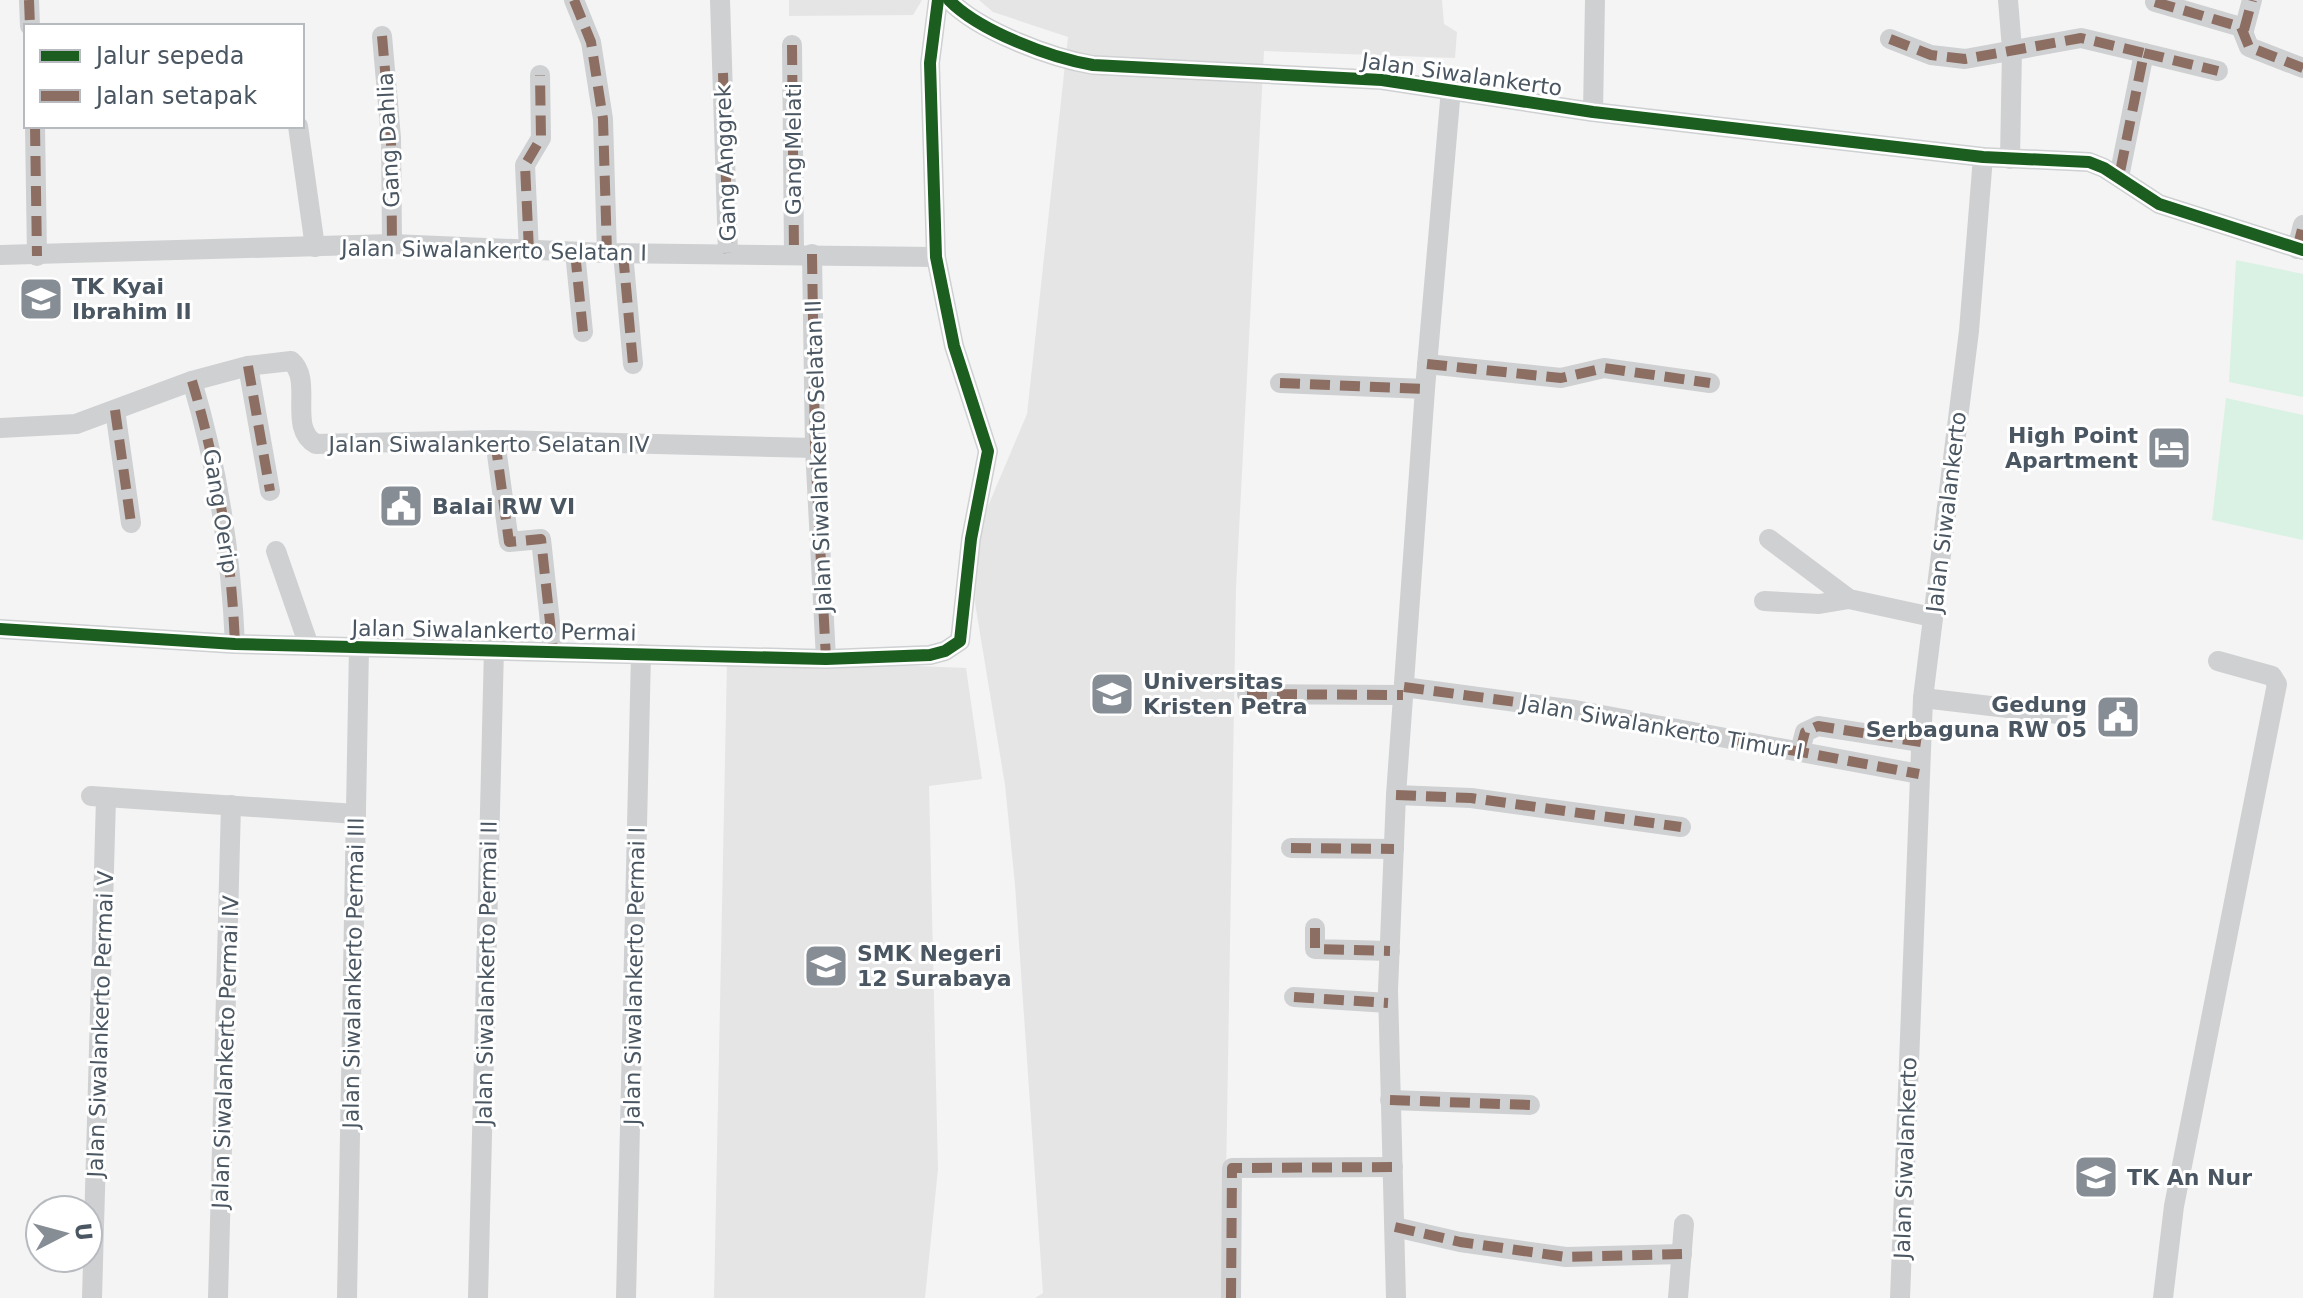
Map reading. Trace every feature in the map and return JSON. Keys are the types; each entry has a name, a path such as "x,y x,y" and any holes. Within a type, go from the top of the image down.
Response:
{"street":[{"path":"29,0 30,24"},
{"path":"574,0 591,42 605,138 615,253 633,364"},
{"name":"Gang Anggrek","path":"720,0 728,253"},
{"path":"936,257 930,63 938,0"},
{"name":"Jalan Siwalankerto","path":"949,0 968,16 1068,61 1093,65 1382,80 1593,112 1983,157 1969,331 1923,698 1900,1298"},
{"path":"1593,112 1595,0"},
{"path":"2008,0 2012,49 2010,159"},
{"path":"2252,0 2244,30 2249,47 2303,68"},
{"path":"2155,2 2244,30"},
{"name":"Gang Dahlia","path":"382,36 391,138 392,244"},
{"path":"1890,39 1947,59 1965,59 2081,38 2218,71"},
{"name":"Gang Melati","path":"792,45 803,253"},
{"path":"2119,177 2144,53"},
{"path":"529,251 525,165 541,138 540,75"},
{"path":"1396,1298 1388,1003 1396,795 1425,389 1451,89"},
{"path":"35,128 37,256"},
{"path":"298,128 315,247"},
{"path":"1983,157 2089,162 2119,177 2159,204 2300,250 2303,225"},
{"name":"Jalan Siwalankerto Selatan I","path":"1,261 37,256 392,244 529,251 936,257"},
{"path":"575,252 583,332"},
{"name":"Jalan Siwalankerto Selatan II","path":"803,253 826,659"},
{"name":"Jalan Siwalankerto Permai","path":"0,629 235,644 494,648 826,659 930,655 945,651 960,641 971,539 988,451 954,346 936,257"},
{"name":"Jalan Siwalankerto Selatan IV","path":"0,428 76,424 192,381 248,366 291,361 296,364 304,431 309,440 316,444 495,440 815,448"},
{"path":"1427,364 1561,378 1604,368 1710,383"},
{"path":"248,366 270,491"},
{"name":"Gang Oerip","path":"192,381 216,468 232,573 235,644"},
{"path":"1280,383 1425,389"},
{"path":"115,410 131,523"},
{"path":"495,440 509,542 541,539 553,650"},
{"path":"1769,539 1849,599"},
{"path":"276,551 309,646"},
{"path":"1764,601 1819,604 1849,599 1932,617"},
{"name":"Jalan Siwalankerto Permai III","path":"347,1298 359,647"},
{"name":"Jalan Siwalankerto Permai II","path":"478,1298 494,648"},
{"name":"Jalan Siwalankerto Permai I","path":"626,1298 641,654"},
{"path":"2163,1298 2174,1206 2277,684 2272,676 2218,661"},
{"name":"Jalan Siwalankerto Timur I","path":"1247,694 1404,691 1575,710 1709,738 1800,751 1919,774"},
{"path":"1923,698 2058,714"},
{"path":"1800,751 1805,732 1818,726 1921,742"},
{"path":"1396,795 1471,798 1681,827"},
{"name":"Jalan Siwalankerto Permai V","path":"92,1298 98,797 231,805"},
{"path":"231,805 356,814"},
{"name":"Jalan Siwalankerto Permai IV","path":"218,1298 231,805"},
{"path":"1291,848 1394,849"},
{"path":"1315,928 1315,949 1390,951"},
{"path":"1294,997 1388,1003"},
{"path":"1390,1100 1530,1105"},
{"path":"1231,1298 1232,1168 1393,1167"},
{"path":"1678,1298 1684,1224"},
{"path":"1395,1227 1460,1242 1566,1257 1682,1254"}],"shaded area":[{"path":"789,0 922,0 913,15 789,16"},
{"name":"Universitas Kristen Petra","path":"979,0 1442,0 1444,24 1457,32 1455,58 1264,51 1236,588 1224,1298 1035,1298 1043,1293 1015,885 1005,785 975,603 977,532 1027,414 1068,37 993,12"},
{"name":"SMK Negeri 12 Surabaya","path":"797,661 966,668 982,779 929,786 938,1169 925,1298 714,1298 727,662"}],"green space":[{"path":"2236,260 2303,274 2303,397 2229,382"},
{"path":"2226,398 2303,415 2303,540 2212,520"}],"marked path":[{"path":"29,0 30,24"},
{"path":"574,0 591,42 603,119 607,253"},
{"path":"2244,30 2252,0"},
{"path":"2155,2 2241,27 2249,47 2303,68"},
{"path":"382,36 391,138 392,244"},
{"path":"1890,39 1931,55 1965,59 2081,38 2144,53 2119,177"},
{"path":"792,45 794,253"},
{"path":"2144,53 2218,71"},
{"path":"723,73 728,253"},
{"path":"529,251 525,165 541,138 540,75"},
{"path":"35,128 37,256"},
{"path":"2297,249 2303,225"},
{"path":"575,252 583,332"},
{"path":"623,253 633,364"},
{"path":"812,254 815,448 826,659"},
{"path":"1427,364 1561,378 1604,368 1710,383"},
{"path":"248,366 270,491"},
{"path":"192,381 222,511 235,644"},
{"path":"1280,383 1425,389"},
{"path":"115,410 131,523"},
{"path":"495,440 509,542 541,539 553,650"},
{"path":"1404,687 1575,710 1919,774"},
{"path":"1247,694 1403,695"},
{"path":"1800,751 1805,732 1818,726 1921,742"},
{"path":"1396,795 1471,798 1681,827"},
{"path":"1291,848 1394,849"},
{"path":"1315,928 1315,949 1390,951"},
{"path":"1294,997 1388,1003"},
{"path":"1390,1100 1530,1105"},
{"path":"1231,1298 1232,1168 1393,1167"},
{"path":"1395,1227 1460,1242 1566,1257 1682,1254"}],"cycle path":[{"path":"0,629 235,644 826,659 930,655 945,651 960,641 971,539 988,451 954,346 936,257 930,63 938,0"},
{"path":"949,0 978,22 1016,42 1093,65 1382,80 1593,112 1983,157 2089,162 2104,168 2159,204 2303,250"}],"place":[{"name":"TK Kyai Ibrahim II","path":"41,299"},
{"name":"High Point Apartment","path":"2169,448"},
{"name":"Balai RW VI","path":"401,506"},
{"name":"Universitas Kristen Petra","path":"1112,694"},
{"name":"Gedung Serbaguna RW 05","path":"2118,717"},
{"name":"SMK Negeri 12 Surabaya","path":"826,966"},
{"name":"TK An Nur","path":"2096,1177"}]}
